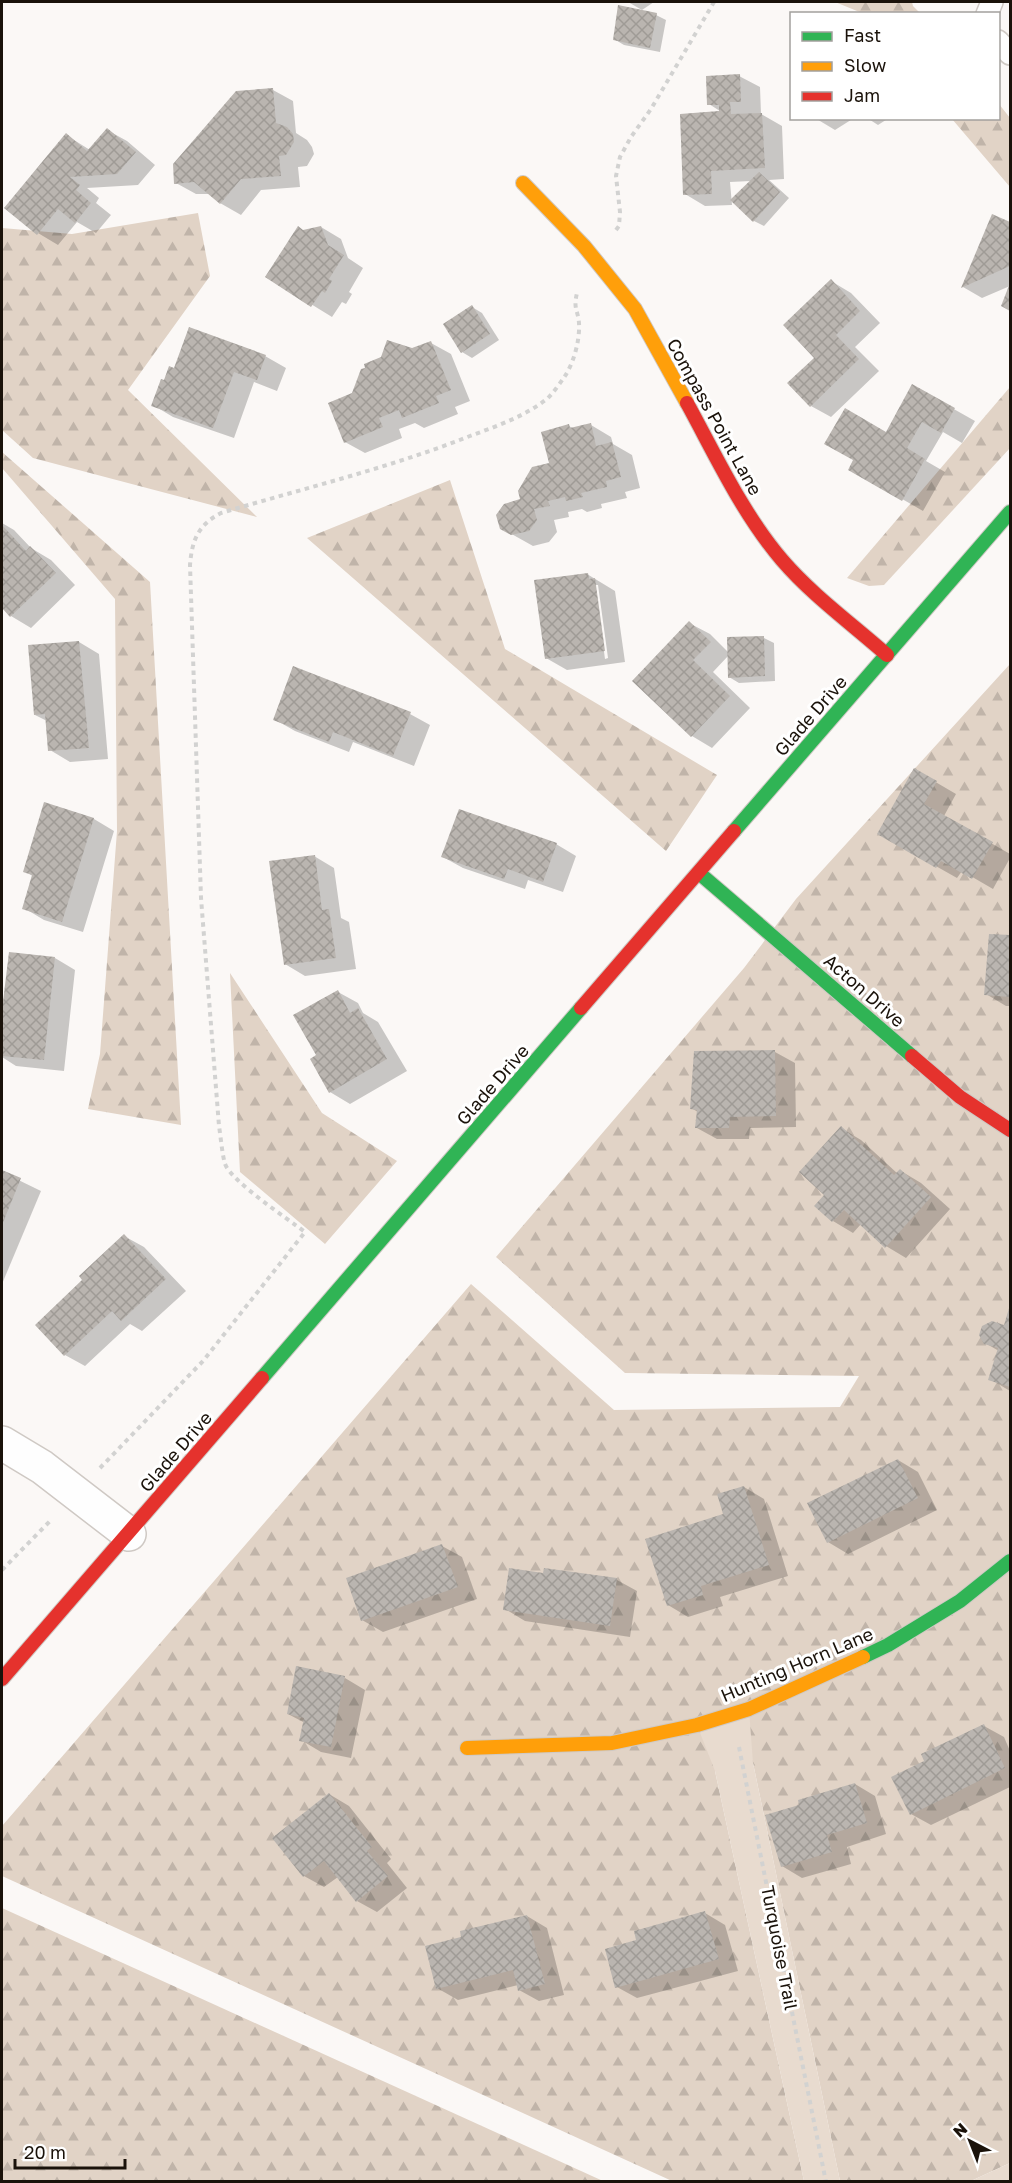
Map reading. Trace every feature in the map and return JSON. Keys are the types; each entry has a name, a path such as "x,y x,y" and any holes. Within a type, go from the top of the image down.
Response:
{"street":[{"name":"Compass Point Lane","path":"523,183 596,260 635,309 745,510 782,560 887,655"},
{"name":"Glade Drive","path":"2,1679 1011,512"},
{"name":"Acton Drive","path":"699,873 960,1097 1011,1130"},
{"path":"2,1443 42,1467 129,1534"},
{"name":"Hunting Horn Lane","path":"467,1748 612,1743 697,1725 749,1709 888,1645 960,1601 1011,1562"}],"lane":[{"path":"1000,42 1011,54"}],"path":[{"path":"2,1570 203,1361 305,1232 236,1179 226,1166 219,1126 201,898 190,565 191,550 197,535 207,520 221,513 418,456 510,421 541,402 555,389 565,375 578,340 579,322 574,304 577,292 618,226 621,212 616,176 620,157 714,2"},
{"name":"Turquoise Trail","path":"733,1714 826,2181"}],"green space":[{"path":"835,2 912,2 919,12 860,12"},
{"path":"1000,105 1010,118 1010,187 953,120 1000,120"},
{"path":"198,213 210,276 128,390 257,517 33,458 2,430 2,228 72,234"},
{"path":"1010,387 1010,448 884,585 869,586 847,578"},
{"path":"2,452 150,582 181,1125 88,1109 100,1054 117,831 115,599 2,468"},
{"path":"450,480 505,649 717,775 666,851 307,538"},
{"path":"1010,664 1010,2163 971,2181 840,2181 753,1763 715,1771 804,2181 672,2181 2,1876 2,1826 471,1284 614,1410 840,1407 859,1376 625,1373 496,1257 744,968 796,899"},
{"path":"230,973 322,1113 397,1161 325,1244 240,1172"},
{"path":"2,1908 603,2181 2,2181"}],"shaded area":[{"path":"749,1709 753,1763 840,2181 804,2181 715,1771 697,1725"},
{"path":"1010,2163 1010,2181 971,2181"}],"building":[{"path":"618,5 657,13 650,48 613,40"},
{"path":"740,74 741,102 730,102 731,114 762,113 765,168 711,171 712,194 683,195 680,114 719,111 719,105 707,105 706,76"},
{"path":"273,88 276,123 287,127 293,134 294,142 286,155 279,156 281,176 241,179 220,204 194,182 174,184 173,164 236,91"},
{"path":"107,128 136,152 117,174 70,177 80,185 76,190 91,203 75,223 58,209 37,235 4,208 66,133 87,151"},
{"path":"759,172 780,192 753,222 730,200"},
{"path":"992,214 1010,222 1010,266 961,288"},
{"path":"298,226 303,230 321,226 328,245 344,255 329,279 332,281 325,293 322,291 311,307 265,277"},
{"path":"831,279 860,311 836,335 859,359 810,407 787,383 814,358 783,325"},
{"path":"1010,283 1010,311 1001,306"},
{"path":"472,305 490,334 461,353 443,324"},
{"path":"189,327 266,355 257,380 234,372 213,428 151,406 161,379 164,380 169,366 174,368"},
{"path":"387,340 412,348 431,341 451,390 436,396 439,403 402,418 399,410 379,418 383,427 344,443 328,403 352,393 361,369 365,368 364,364 381,357"},
{"path":"912,384 955,408 941,433 922,422 907,448 925,459 902,501 848,470 853,460 824,444 845,408 886,432"},
{"path":"591,423 596,446 612,442 621,477 606,481 607,487 581,493 583,497 566,501 565,497 548,501 550,506 534,509 537,520 529,531 511,535 500,529 496,515 504,504 520,499 518,491 532,467 549,463 541,432 569,424 570,428"},
{"path":"2,525 26,551 30,546 56,573 10,617 2,608"},
{"path":"588,573 589,579 595,578 605,651 545,659 534,580"},
{"path":"689,621 711,642 693,660 730,696 691,737 632,681"},
{"path":"764,636 765,676 728,678 727,637"},
{"path":"79,641 89,748 48,751 45,714 34,715 28,645"},
{"path":"293,666 411,712 393,756 333,732 329,742 273,720"},
{"path":"914,768 937,781 924,804 993,842 972,879 941,861 936,868 877,834"},
{"path":"44,802 94,818 62,922 22,909 32,875 23,872"},
{"path":"459,809 557,843 543,882 508,869 504,879 441,857"},
{"path":"315,855 322,910 329,909 336,958 284,965 269,861"},
{"path":"989,934 1010,935 1010,997 984,995"},
{"path":"9,952 55,957 44,1060 2,1056 2,1010"},
{"path":"338,990 350,1013 358,1008 387,1059 329,1093 310,1059 316,1055 293,1015"},
{"path":"775,1050 776,1116 730,1117 729,1128 695,1128 697,1110 690,1109 694,1051"},
{"path":"841,1126 894,1175 900,1169 931,1197 885,1248 844,1210 832,1222 814,1206 824,1195 799,1172"},
{"path":"2,1170 21,1178 2,1225"},
{"path":"124,1234 166,1279 121,1321 112,1311 64,1356 35,1325 82,1280 79,1276"},
{"path":"1010,1305 1010,1387 988,1380 998,1348 984,1344 979,1335 982,1326 992,1321 1004,1325"},
{"path":"898,1459 918,1498 827,1543 807,1503"},
{"path":"744,1486 769,1565 701,1586 703,1595 667,1606 645,1539 723,1514 717,1494"},
{"path":"442,1544 458,1587 361,1621 346,1578"},
{"path":"509,1568 543,1573 544,1568 617,1578 610,1626 503,1610"},
{"path":"296,1666 345,1676 331,1747 299,1741 304,1718 287,1714"},
{"path":"984,1724 1005,1768 910,1815 891,1777 924,1761 921,1754"},
{"path":"855,1783 867,1823 827,1835 832,1852 781,1867 765,1815 799,1805 798,1800"},
{"path":"329,1793 372,1847 367,1851 388,1876 356,1902 324,1861 303,1877 272,1838"},
{"path":"705,1911 719,1959 615,1988 605,1949 636,1940 634,1931"},
{"path":"527,1915 545,1984 518,1991 513,1970 436,1989 425,1946 461,1937 460,1931"}],"traffic: fast":[{"path":"734,831 1010,512"},
{"path":"699,873 912,1056"},
{"path":"262,1378 581,1008"},
{"path":"863,1657 888,1645 960,1601 1010,1561"}],"traffic: slow":[{"path":"523,183 584,246 635,309 687,403"},
{"path":"467,1748 612,1743 697,1725 749,1709 863,1657"}],"traffic: jam":[{"path":"687,403 730,484 754,523 782,560 806,585 887,655"},
{"path":"581,1008 734,831"},
{"path":"912,1056 960,1097 1010,1130"},
{"path":"2,1679 262,1378"}]}
